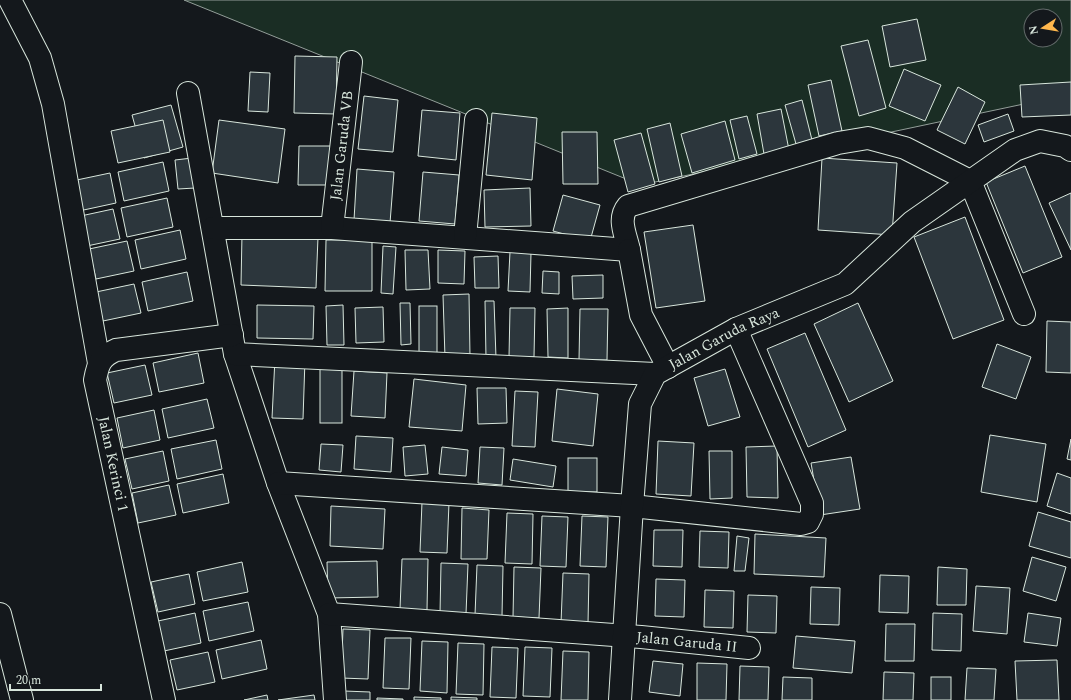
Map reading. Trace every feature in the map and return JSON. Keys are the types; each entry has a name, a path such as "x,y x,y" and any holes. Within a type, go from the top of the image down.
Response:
{"street":[{"path":"10,0 40,58 53,104 99,363"},
{"name":"Jalan Garuda VB","path":"332,228 351,62"},
{"path":"188,93 233,345 278,483 329,614 335,700"},
{"path":"465,237 476,120"},
{"path":"99,363 109,353 123,348 233,345 661,371 641,315 629,250 621,218 623,212 628,206 838,143 868,138 904,148 970,181 1024,314"},
{"name":"Jalan Garuda Raya","path":"620,700 640,404 661,371 736,329 845,284 912,222 1015,150 1040,141 1065,146 1071,150"},
{"path":"213,228 332,228 629,250"},
{"path":"278,483 632,506 801,524 808,522 812,514 812,503 736,329"},
{"name":"Jalan Kerinci 1","path":"99,363 95,380 164,700"},
{"path":"0,614 22,700"},
{"name":"Jalan Garuda II","path":"329,614 749,648"}],"green space":[{"path":"184,0 1071,0 1071,94 641,185"}],"building":[{"path":"917,19 926,60 890,67 882,26"},
{"path":"868,40 886,108 859,116 841,46"},
{"path":"295,56 337,57 336,114 294,113"},
{"path":"904,69 941,85 925,121 889,106"},
{"path":"250,72 270,73 268,112 248,111"},
{"path":"831,80 842,131 819,136 808,85"},
{"path":"1071,82 1071,115 1022,117 1020,85"},
{"path":"958,87 985,102 965,144 937,130"},
{"path":"364,96 398,100 393,152 358,149"},
{"path":"802,100 812,140 796,144 785,105"},
{"path":"171,105 183,147 144,158 132,115"},
{"path":"781,109 789,150 764,154 757,114"},
{"path":"422,110 460,113 456,160 418,156"},
{"path":"492,113 537,118 532,180 486,175"},
{"path":"1008,114 1014,131 984,142 978,125"},
{"path":"747,116 757,154 739,159 730,120"},
{"path":"163,120 170,152 118,163 111,131"},
{"path":"219,120 285,129 278,183 212,173"},
{"path":"725,121 735,160 692,173 681,134"},
{"path":"670,123 682,176 659,182 647,129"},
{"path":"562,132 597,132 598,184 563,184"},
{"path":"641,133 655,184 628,192 614,140"},
{"path":"299,146 331,146 330,185 298,185"},
{"path":"192,158 195,188 178,189 175,160"},
{"path":"822,158 897,163 892,235 818,230"},
{"path":"163,162 169,191 124,201 118,172"},
{"path":"1025,166 1062,257 1023,273 986,182"},
{"path":"357,169 394,172 390,223 354,220"},
{"path":"423,172 459,175 455,224 419,221"},
{"path":"110,173 116,203 79,211 72,181"},
{"path":"530,188 531,226 485,227 484,190"},
{"path":"1071,193 1071,250 1049,203"},
{"path":"563,195 600,205 590,241 553,231"},
{"path":"167,198 173,227 127,237 121,208"},
{"path":"113,209 120,239 82,247 76,217"},
{"path":"965,217 1004,320 953,339 914,237"},
{"path":"693,225 705,301 656,308 644,232"},
{"path":"180,230 186,259 141,269 135,240"},
{"path":"242,234 318,237 316,288 241,285"},
{"path":"326,240 372,240 372,291 325,291"},
{"path":"127,241 134,271 96,279 89,249"},
{"path":"383,246 396,247 393,294 381,293"},
{"path":"405,250 428,250 430,289 406,290"},
{"path":"438,250 465,251 464,284 438,283"},
{"path":"510,252 531,253 530,292 508,291"},
{"path":"498,256 499,288 475,288 474,257"},
{"path":"543,271 559,272 559,294 542,293"},
{"path":"187,272 193,301 148,311 142,282"},
{"path":"603,275 603,298 573,299 572,276"},
{"path":"134,284 141,313 103,321 96,292"},
{"path":"469,294 470,357 445,358 443,295"},
{"path":"485,301 494,301 496,358 486,359"},
{"path":"400,303 410,303 411,344 401,345"},
{"path":"858,303 893,381 849,402 814,324"},
{"path":"257,305 314,306 313,339 257,338"},
{"path":"343,305 344,345 327,345 326,306"},
{"path":"419,306 437,306 437,354 419,354"},
{"path":"383,307 384,342 356,343 355,308"},
{"path":"510,308 535,308 534,357 509,357"},
{"path":"568,308 568,358 548,357 547,309"},
{"path":"580,309 608,309 607,360 579,360"},
{"path":"1047,321 1071,322 1071,373 1046,372"},
{"path":"805,333 846,430 808,447 767,349"},
{"path":"997,344 1031,357 1016,399 982,387"},
{"path":"198,353 204,383 159,392 153,363"},
{"path":"275,358 305,359 303,419 272,418"},
{"path":"320,364 342,364 342,423 320,423"},
{"path":"145,365 152,395 114,403 107,373"},
{"path":"725,369 740,417 708,426 694,378"},
{"path":"354,371 387,373 385,418 351,416"},
{"path":"414,379 466,385 462,431 409,427"},
{"path":"477,388 506,388 507,423 478,424"},
{"path":"557,389 598,394 593,446 552,441"},
{"path":"515,391 538,392 535,447 512,446"},
{"path":"207,399 214,428 168,438 162,409"},
{"path":"154,410 160,440 123,448 117,418"},
{"path":"990,435 1046,444 1037,502 981,492"},
{"path":"356,436 393,438 391,472 354,469"},
{"path":"1071,439 1071,460 1067,459"},
{"path":"216,440 222,469 177,479 171,449"},
{"path":"658,441 694,443 691,496 656,494"},
{"path":"321,444 343,445 341,472 319,470"},
{"path":"425,445 428,474 405,476 403,447"},
{"path":"777,446 778,498 747,497 746,447"},
{"path":"442,447 468,450 466,476 439,474"},
{"path":"480,447 504,448 502,485 478,483"},
{"path":"163,451 169,481 132,489 125,459"},
{"path":"709,451 732,451 732,498 710,499"},
{"path":"851,457 860,509 820,515 811,463"},
{"path":"568,458 597,458 597,492 568,492"},
{"path":"513,459 556,466 553,487 510,480"},
{"path":"1057,473 1071,478 1071,514 1047,506"},
{"path":"223,474 229,503 183,513 177,484"},
{"path":"169,485 176,515 138,523 132,493"},
{"path":"422,502 449,503 447,553 420,552"},
{"path":"331,506 385,509 383,549 330,546"},
{"path":"462,508 489,510 487,559 461,559"},
{"path":"1038,512 1071,522 1071,558 1029,546"},
{"path":"507,513 533,514 532,564 505,563"},
{"path":"542,516 568,517 566,567 540,566"},
{"path":"582,516 608,517 606,567 580,566"},
{"path":"654,530 683,530 682,567 653,566"},
{"path":"700,531 729,532 728,568 699,567"},
{"path":"755,534 826,538 824,577 754,574"},
{"path":"737,536 749,538 745,571 734,571"},
{"path":"1032,557 1066,567 1056,601 1023,591"},
{"path":"402,559 428,559 427,610 400,609"},
{"path":"377,561 378,597 328,598 327,562"},
{"path":"242,562 248,592 203,601 197,572"},
{"path":"441,563 468,564 466,614 440,614"},
{"path":"477,565 503,566 502,616 475,615"},
{"path":"514,567 541,568 539,618 513,617"},
{"path":"938,567 967,569 966,605 937,605"},
{"path":"563,573 589,574 588,624 561,623"},
{"path":"189,574 195,604 158,612 151,582"},
{"path":"880,575 909,576 908,613 879,612"},
{"path":"656,579 685,580 684,617 655,616"},
{"path":"976,586 1010,588 1007,634 973,631"},
{"path":"811,587 840,588 839,625 810,624"},
{"path":"705,590 734,591 733,628 704,627"},
{"path":"748,595 777,596 776,633 747,632"},
{"path":"248,602 254,631 209,641 203,611"},
{"path":"195,613 201,643 164,651 158,621"},
{"path":"933,613 962,614 961,651 932,650"},
{"path":"1028,613 1061,618 1057,646 1024,642"},
{"path":"886,624 915,624 914,661 885,661"},
{"path":"343,629 370,630 368,679 341,678"},
{"path":"796,636 855,641 852,673 793,668"},
{"path":"385,638 411,638 409,689 383,688"},
{"path":"261,640 267,669 222,679 216,650"},
{"path":"422,641 448,642 447,693 420,691"},
{"path":"458,643 484,644 483,695 456,694"},
{"path":"492,647 518,648 516,698 490,697"},
{"path":"525,647 552,648 550,697 523,696"},
{"path":"563,651 589,652 588,700 561,700"},
{"path":"208,652 215,682 177,690 170,660"},
{"path":"1057,660 1059,700 1017,700 1015,661"},
{"path":"653,661 683,664 680,696 649,692"},
{"path":"697,663 727,664 726,700 697,700"},
{"path":"740,666 769,667 768,700 739,700"},
{"path":"967,668 996,669 994,700 965,700"},
{"path":"884,672 914,673 913,700 883,700"},
{"path":"783,677 812,678 812,700 782,700"},
{"path":"931,677 951,677 951,700 931,700"},
{"path":"344,691 370,692 370,700 343,700"},
{"path":"267,695 268,700 244,700"},
{"path":"314,695 315,700 278,700"},
{"path":"414,697 441,698 441,700 414,700"},
{"path":"451,697 477,698 477,700 451,700"},
{"path":"377,698 403,699 403,700 377,700"}]}
